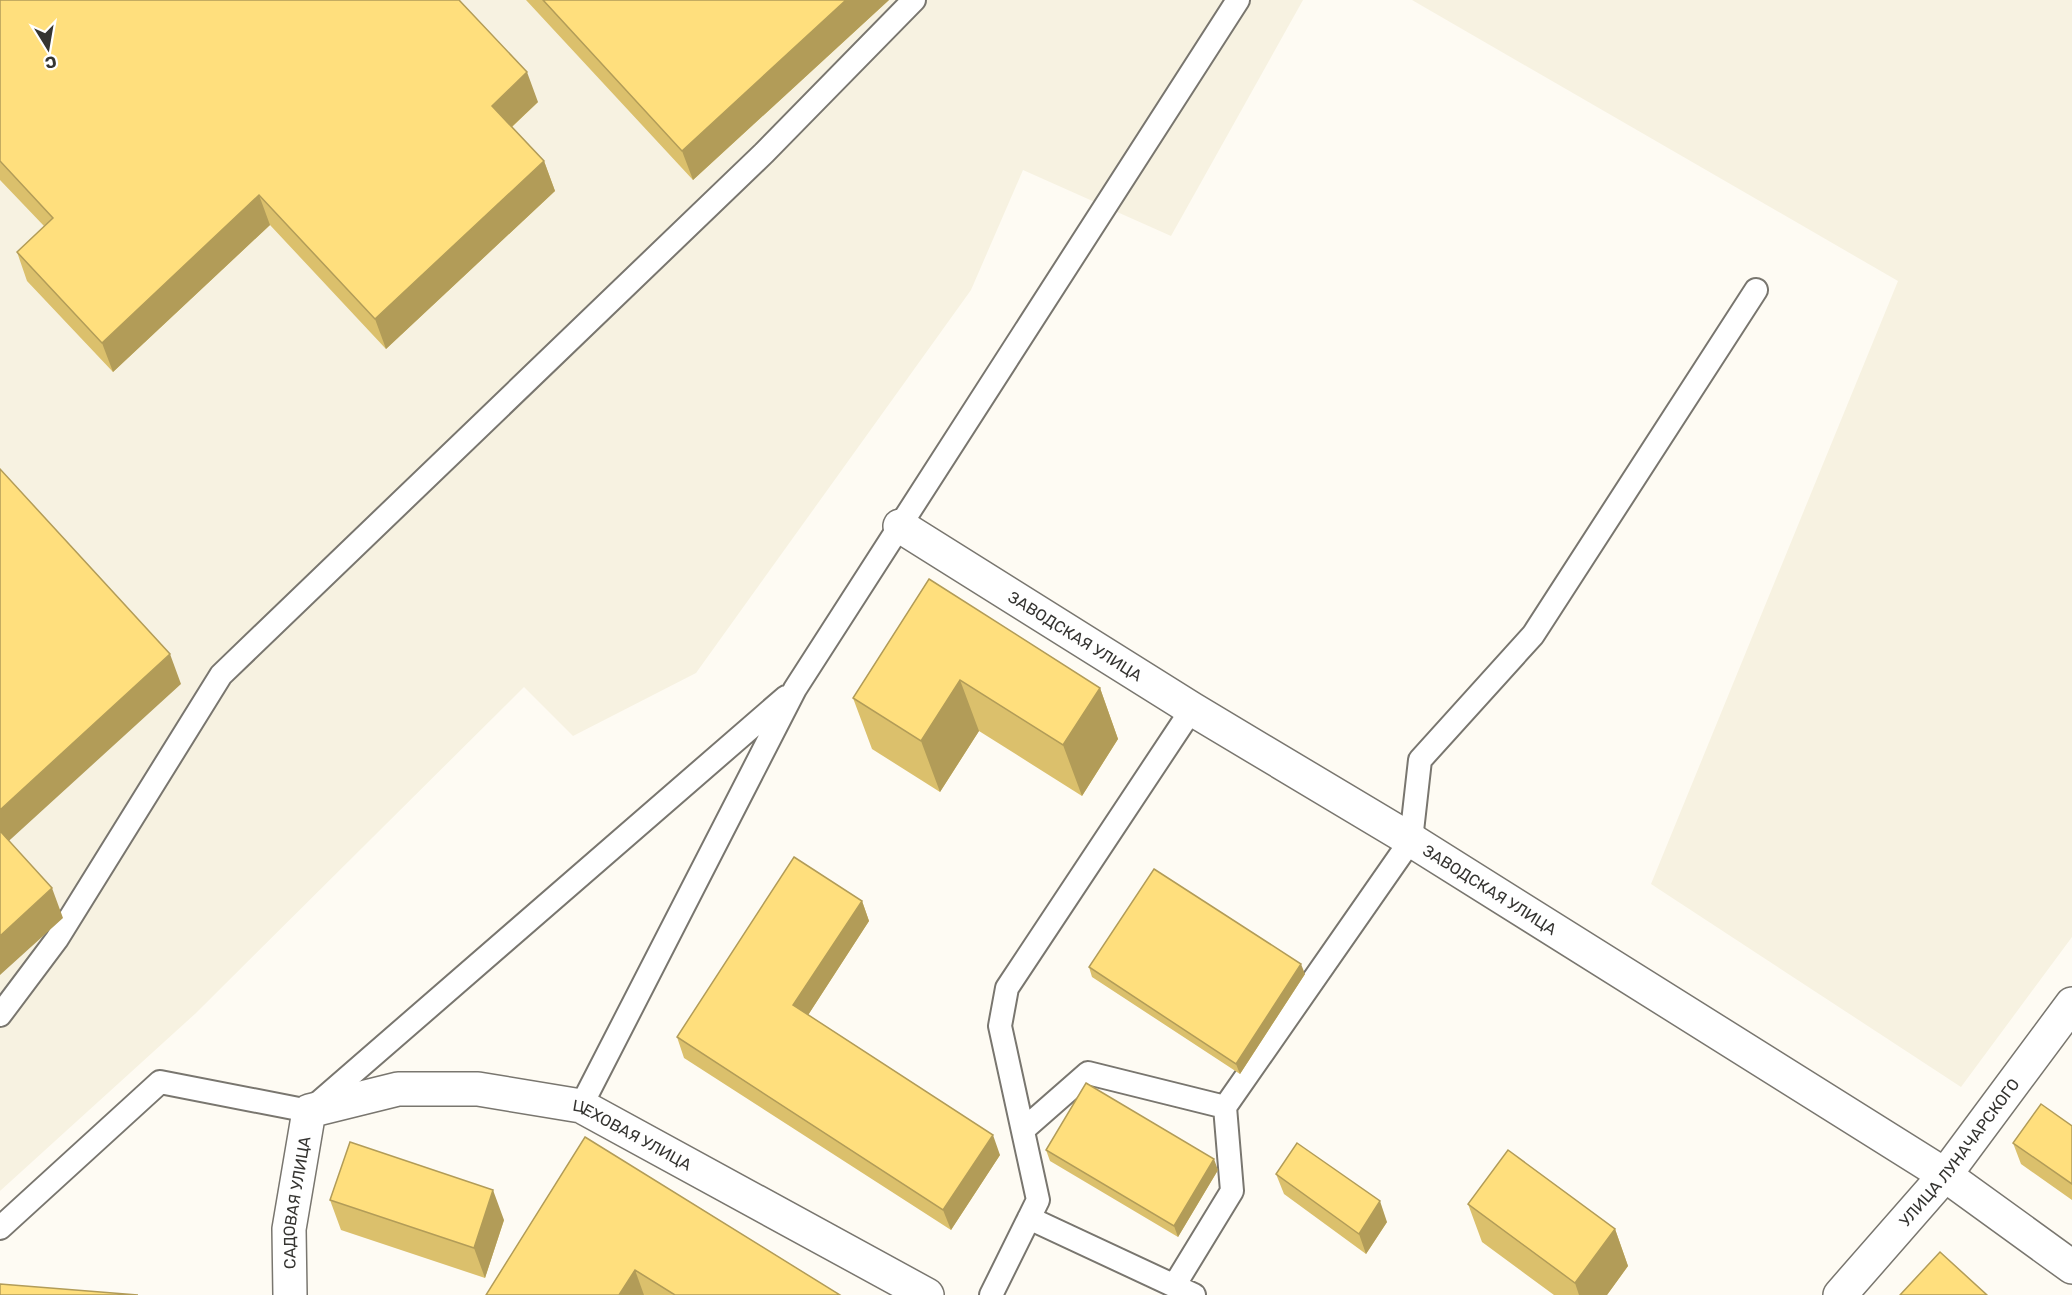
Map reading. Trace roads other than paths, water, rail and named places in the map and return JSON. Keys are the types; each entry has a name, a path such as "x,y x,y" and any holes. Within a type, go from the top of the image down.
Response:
{"street":[{"name":"ЗАВОДСКАЯ УЛИЦА","path":"900,526 1192,709 1411,840 1945,1175 2072,1267"},
{"name":"УЛИЦА ЛУНАЧАРСКОГО","path":"1840,1295 1945,1175 2072,1004"},
{"name":"ЦЕХОВАЯ УЛИЦА","path":"309,1111 398,1089 478,1089 581,1106 927,1295"},
{"name":"САДОВАЯ УЛИЦА","path":"290,1295 289,1229 309,1111"}],"lane":[{"path":"0,1014 57,939 221,675 764,153 914,0"},
{"path":"581,1106 795,689 1238,0"},
{"path":"1029,1218 1184,1290 1232,1191 1226,1107 1411,840 1420,760 1533,635 1756,290"},
{"path":"0,1228 160,1082 309,1111 795,689"},
{"path":"991,1295 1038,1200 1000,1026 1007,988 1192,709"},
{"path":"1023,1130 1088,1073 1226,1107"}]}
